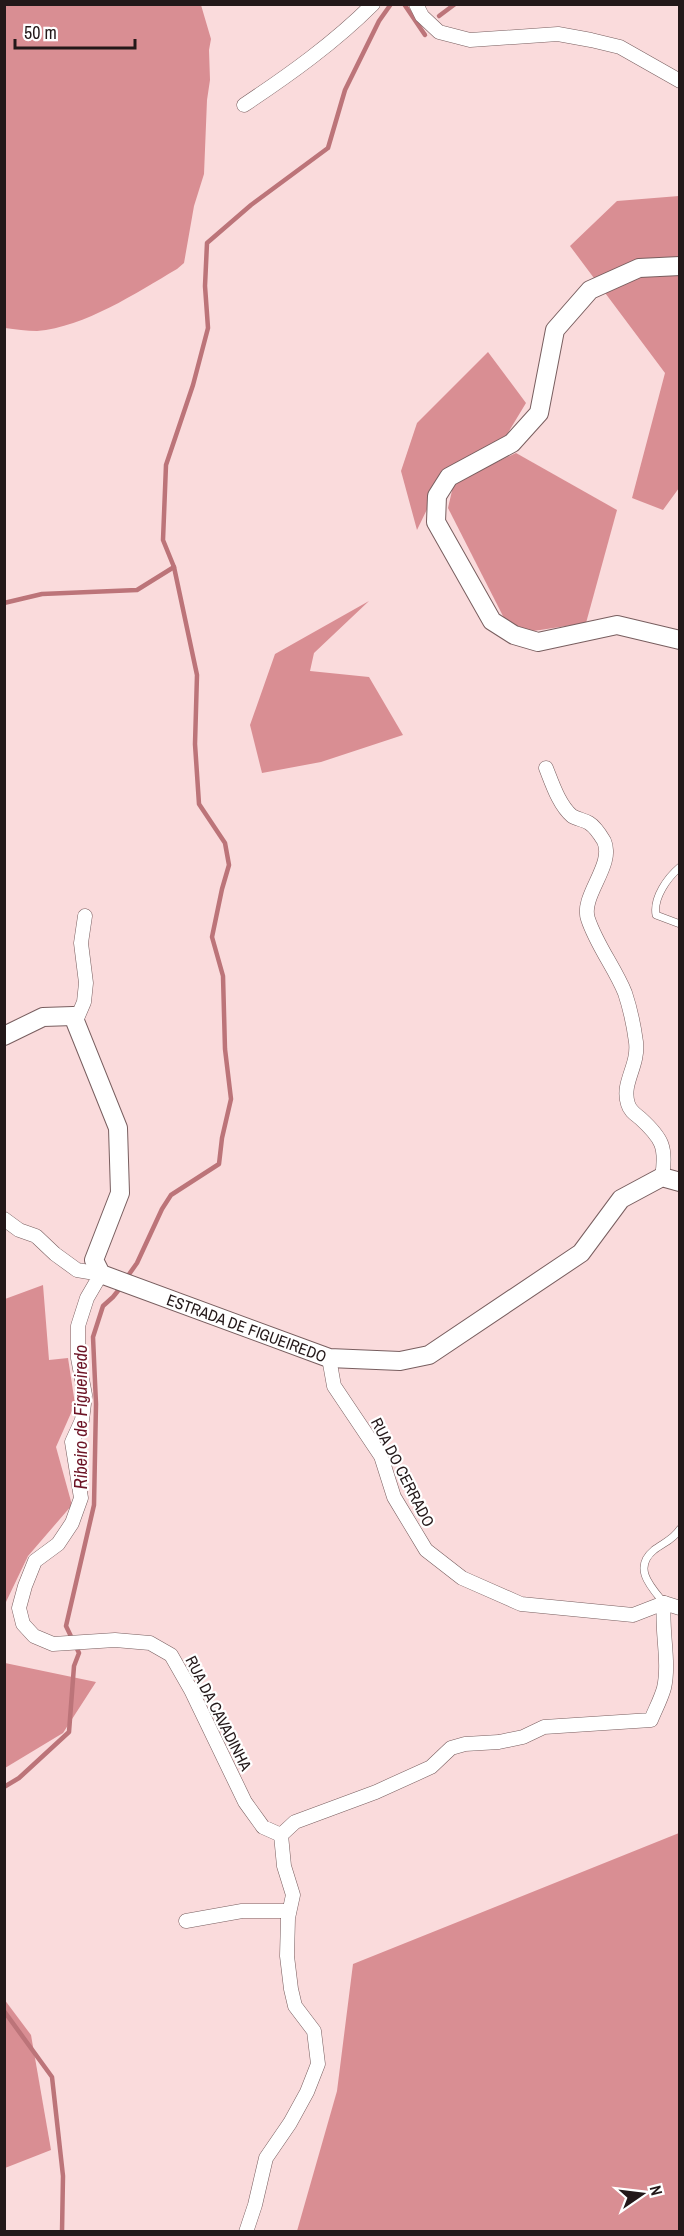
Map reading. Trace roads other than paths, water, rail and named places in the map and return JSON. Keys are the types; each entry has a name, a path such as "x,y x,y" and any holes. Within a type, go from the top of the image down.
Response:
{"street":[{"path":"244,105 282,80 354,23 373,4"},
{"path":"416,4 422,16 439,32 470,40 558,34 591,40 620,47 680,81"},
{"path":"680,267 639,268 590,290 555,330 539,413 512,443 449,477 437,496 436,522 492,621 514,635 538,642 617,625 680,640"},
{"path":"546,768 562,803 573,816 590,823 604,841 606,855 586,914 596,940 625,993 636,1041 637,1056 628,1081 626,1096 629,1108 653,1131 663,1145 671,1180"},
{"path":"75,1023 84,1002 86,983 81,943 85,916"},
{"path":"4,1036 43,1017 72,1016 118,1128 120,1193 94,1260 107,1276"},
{"name":"ESTRADA DE FIGUEIREDO","path":"107,1276 329,1358 400,1361 429,1355 581,1253 621,1199 671,1180"},
{"path":"4,1219 19,1230 36,1236 77,1270 107,1276"},
{"name":"RUA DA CAVADINHA","path":"107,1276 87,1298 78,1326 78,1358 85,1395 82,1420 72,1442 81,1498 72,1523 58,1544 35,1561 19,1608 23,1624 34,1636 53,1644 115,1640 150,1643 171,1655 245,1802 263,1827 281,1835"},
{"name":"RUA DO CERRADO","path":"329,1358 334,1386 381,1456 394,1497 426,1550 462,1578 521,1604 633,1615 664,1602"},
{"path":"246,2232 266,2158 290,2123 307,2092 318,2064 314,2031 295,2006 291,1989 288,1956 289,1911 293,1895 284,1866 281,1835 294,1822 376,1792 431,1767 451,1748 465,1744 499,1742 523,1737 544,1726 651,1719 664,1688 665,1648 662,1621 664,1602 680,1608"},
{"path":"186,1922 242,1911 289,1911"}],"lane":[{"path":"680,867 657,897 654,906 656,915 680,924"},
{"path":"664,1602 646,1582 643,1572 645,1562 653,1551 667,1543 680,1529"}],"waterway":[{"name":"Ribeiro de Figueiredo","path":"125,1280 137,1263 171,1195 219,1164 231,1099 225,1049 223,976 212,937 229,865 225,843 199,804 195,744 197,675 174,567 163,540 166,465 193,385 208,328 205,286 207,243 251,205 328,148 345,90 379,21 391,4"},
{"name":"Ribeiro de Figueiredo","path":"404,4 425,35"},
{"name":"Ribeiro de Figueiredo","path":"439,16 455,4"},
{"path":"4,603 42,594 137,590 174,567"},
{"name":"Ribeiro de Figueiredo","path":"4,1787 19,1778 69,1732 74,1666 79,1653 66,1626 94,1505 96,1404 93,1337 103,1306 121,1287"},
{"name":"Ribeiro de Figueiredo","path":"4,2011 52,2077 63,2176 62,2232"}]}
